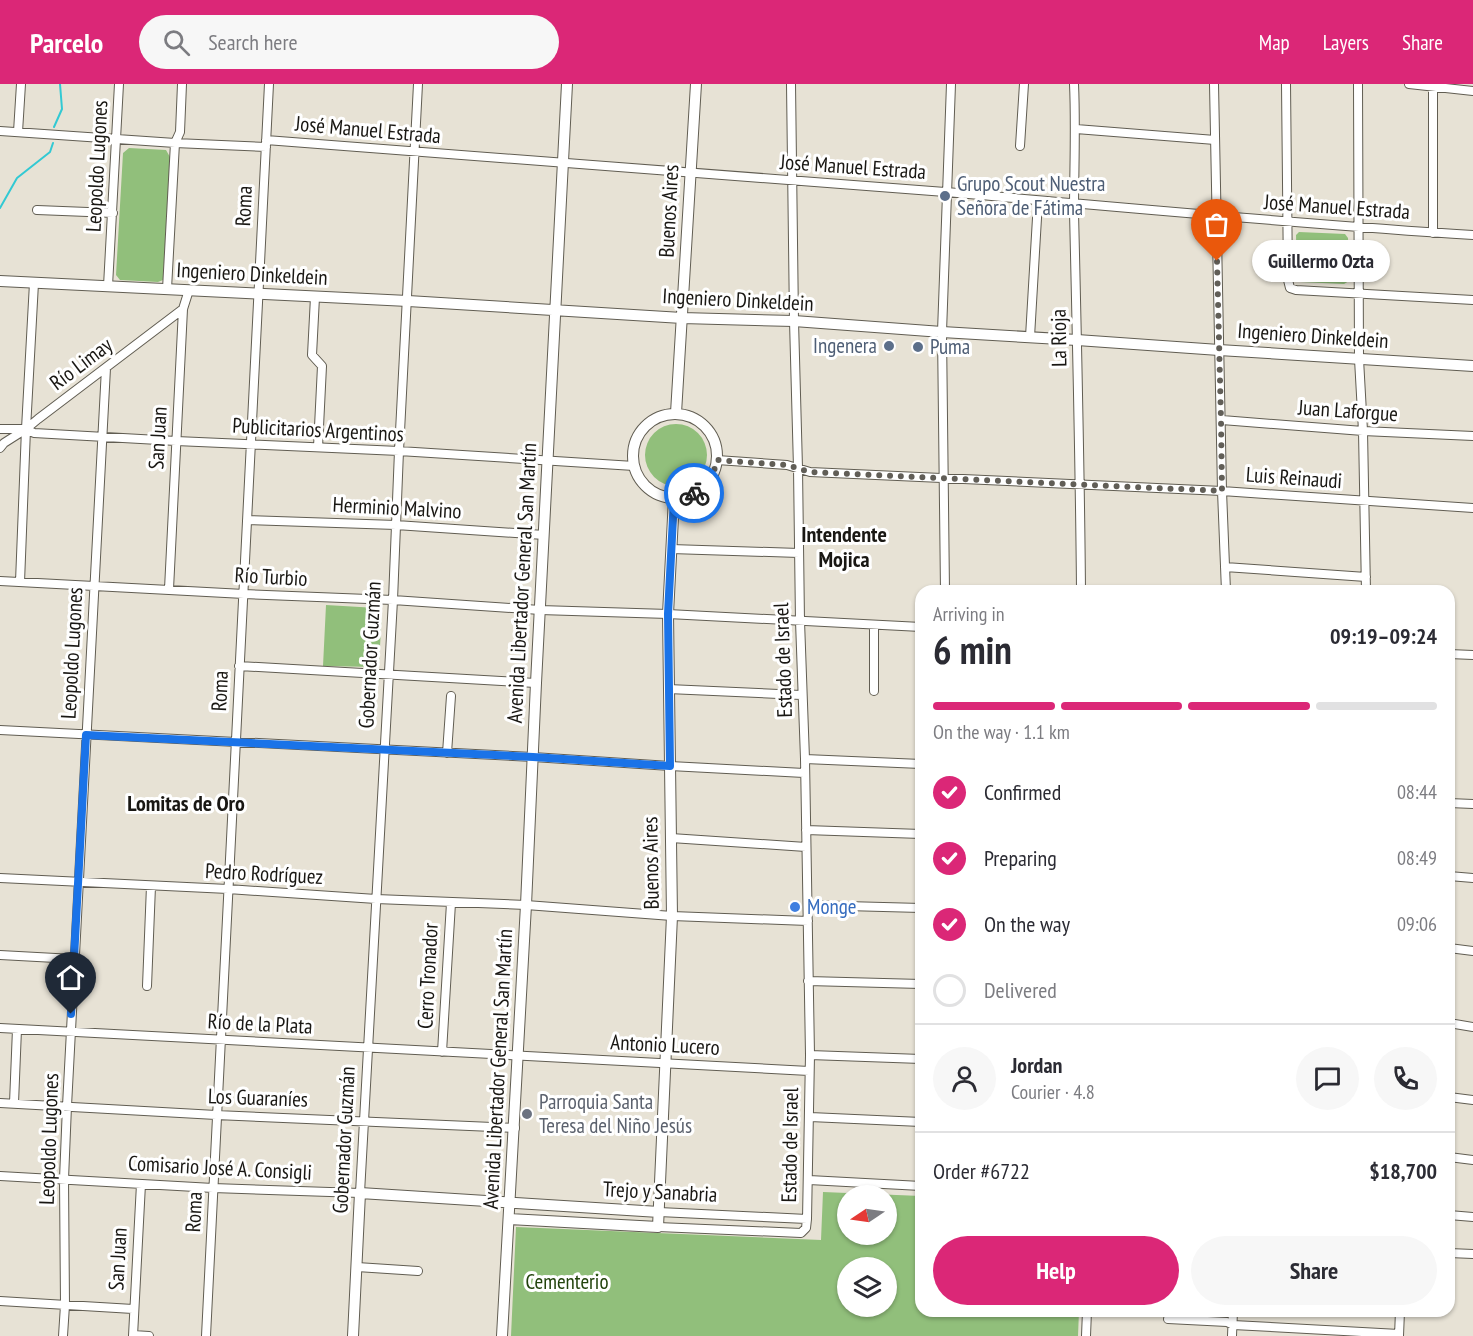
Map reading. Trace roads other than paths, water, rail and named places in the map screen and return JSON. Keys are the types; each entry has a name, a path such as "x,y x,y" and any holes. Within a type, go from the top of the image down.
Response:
{"main road":[{"name":"Avenida Libertador General San Martín","path":"502,1336 515,1128 567,84"},
{"name":"Buenos Aires","path":"676,413 696,84"},
{"name":"Ingeniero Dinkeldein","path":"0,281 408,301 682,318 794,321 1473,366"},
{"path":"676,413 690,416 702,423 711,433 717,446 717,460 708,483 687,496 674,498 649,489 640,479 634,466 633,455 639,434 646,425 665,414 676,413"},
{"name":"Buenos Aires","path":"658,1227 672,916 668,614 674,498"},
{"name":"Comisario José A. Consigli","path":"360,1193 510,1203"},
{"name":"Gobernador Guzmán","path":"353,1336 360,1193"},
{"name":"Trejo y Sanabria","path":"510,1203 659,1212"},
{"name":"Trejo y Sanabria","path":"509,1219 658,1227"}],"street":[{"path":"18,132 21,84"},
{"name":"Leopoldo Lugones","path":"108,286 119,84"},
{"path":"167,289 175,143 180,132 182,84"},
{"name":"Roma","path":"206,1336 269,84"},
{"name":"Gobernador Guzmán","path":"360,1193 393,600 418,84"},
{"name":"Estado de Israel","path":"791,84 801,694 805,759 810,1055 807,1219 806,1228 801,1233"},
{"path":"945,585 942,332 951,84"},
{"path":"1020,146 1024,84"},
{"name":"La Rioja","path":"1074,84 1081,585"},
{"path":"1214,84 1226,585"},
{"path":"1286,84 1288,280 1290,288 1473,300"},
{"path":"1358,84 1359,359 1366,585"},
{"path":"1409,84 1473,91"},
{"path":"1433,87 1433,233"},
{"path":"1076,129 1215,140"},
{"name":"José Manuel Estrada","path":"0,131 175,143 266,143 563,163 946,192 1216,217 1473,235"},
{"path":"1030,337 1038,201"},
{"path":"37,210 112,213"},
{"path":"20,582 34,283"},
{"name":"San Juan","path":"169,589 183,309 189,290"},
{"path":"315,297 312,355 322,366 318,447"},
{"name":"Río Limay","path":"0,448 183,309"},
{"name":"Leopoldo Lugones","path":"63,1336 65,1305 64,1179 70,1032 106,368"},
{"name":"Juan Laforgue","path":"1221,420 1363,431 1473,436"},
{"name":"Publicitarios Argentinos","path":"0,429 26,429 34,433 399,451 634,466"},
{"name":"Luis Reinaudi","path":"717,460 787,465 810,472 1222,491 1473,508"},
{"name":"Herminio Malvino","path":"247,520 396,525 544,535"},
{"path":"671,549 799,553"},
{"path":"1225,567 1366,578"},
{"name":"Río Turbio","path":"0,581 393,600 540,610 915,627"},
{"path":"874,625 874,691"},
{"path":"1455,654 1473,656"},
{"path":"239,666 536,683"},
{"path":"668,688 801,694"},
{"path":"447,753 451,696"},
{"path":"0,730 804,773"},
{"path":"805,759 915,764"},
{"path":"1455,803 1473,804"},
{"path":"806,830 915,834"},
{"path":"670,838 806,848"},
{"path":"1455,876 1473,878"},
{"name":"Pedro Rodríguez","path":"0,878 451,903 526,905 672,916 808,921"},
{"path":"147,986 151,886"},
{"name":"Cerro Tronador","path":"442,1052 451,903"},
{"path":"808,905 915,908"},
{"path":"1455,949 1473,951"},
{"path":"0,955 74,959"},
{"path":"808,981 915,984"},
{"path":"1455,1024 1473,1027"},
{"name":"Río de la Plata","path":"0,1028 518,1055"},
{"path":"14,1103 17,1029"},
{"name":"Antonio Lucero","path":"518,1055 810,1071"},
{"path":"810,1055 915,1059"},
{"path":"1455,1098 1473,1100"},
{"name":"Los Guaraníes","path":"0,1103 515,1128"},
{"path":"810,1117 915,1122"},
{"path":"1455,1158 1473,1160"},
{"name":"Comisario José A. Consigli","path":"0,1176 213,1188 360,1193"},
{"path":"808,1180 915,1186"},
{"name":"San Juan","path":"133,1336 141,1184"},
{"name":"Trejo y Sanabria","path":"659,1212 807,1219"},
{"path":"1455,1216 1473,1217"},
{"name":"Trejo y Sanabria","path":"658,1227 801,1233"},
{"path":"1455,1253 1473,1254"},
{"path":"357,1268 418,1271"},
{"path":"0,1300 133,1309"},
{"path":"1086,1336 1087,1317"},
{"path":"1232,1336 1233,1317"},
{"path":"1168,1319 1399,1335 1400,1317"},
{"path":"133,1336 149,1336"}],"waterway":[{"path":"54,127 62,109 60,84"},
{"path":"0,208 17,178 50,152 53,143"}],"place":[{"name":"Grupo Scout Nuestra Señora de Fátima","path":"945,196"},
{"name":"Guillermo Ozta","path":"1217,261"},
{"name":"Ingenera","path":"889,346"},
{"name":"Puma","path":"918,347"},
{"name":"Monge","path":"795,907"},
{"name":"Parroquia Santa Teresa del Niño Jesús","path":"527,1114"}],"district":[{"name":"Intendente Mojica","path":"844,546"},
{"name":"Lomitas de Oro","path":"186,803"}],"park label":[{"name":"Cementerio","path":"567,1282"}]}
